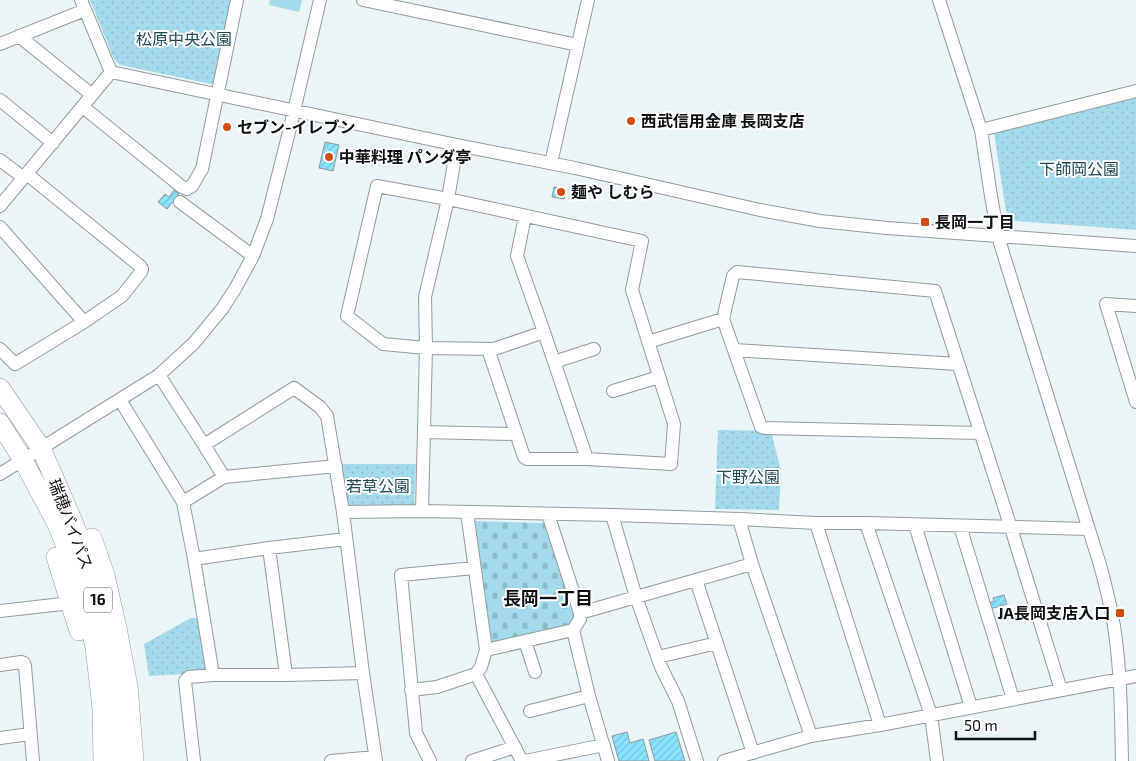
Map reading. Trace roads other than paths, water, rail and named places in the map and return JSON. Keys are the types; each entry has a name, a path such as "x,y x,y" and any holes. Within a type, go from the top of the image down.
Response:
{"highway":[{"name":"瑞穂バイパス","path":"0,388 41,448 74,524 86,557 106,636 113,678 117,761"},
{"name":"瑞穂バイパス","path":"0,423 23,460 58,526 84,598 94,647 100,691 104,761"},
{"path":"41,448 65,482 84,520 101,561 118,628 128,686 134,761"},
{"path":"23,460 29,487 62,572 78,626 90,694 94,761"}],"street":[{"path":"83,107 182,187 192,186 202,168 237,0"},
{"path":"0,474 159,375 194,343 222,309 253,256 273,199 320,0"},
{"path":"363,0 578,45"},
{"path":"552,163 588,0"},
{"path":"939,0 981,130 998,236 1100,565 1110,604 1120,679 1122,761"},
{"path":"0,44 83,5 111,72"},
{"path":"19,36 92,95"},
{"path":"111,72 457,146 552,163 820,222 1136,246"},
{"path":"0,206 111,72"},
{"path":"981,130 1136,91"},
{"path":"0,100 53,143"},
{"path":"422,511 426,348 425,297 448,199 457,146"},
{"path":"0,160 25,176 142,269 142,272 122,296 84,322 14,364 0,349"},
{"path":"488,349 522,454 527,459 587,459 671,464 674,424 632,290 642,241 448,199 377,186 347,316 383,344 426,348 494,349 544,332"},
{"path":"180,202 253,256"},
{"path":"525,216 517,256 587,459"},
{"path":"0,227 84,322"},
{"path":"980,433 761,427 723,319 733,276 737,272 935,291 1011,528 1061,690"},
{"path":"1136,306 1106,304 1136,402"},
{"path":"648,342 723,319"},
{"path":"554,362 594,349"},
{"path":"734,350 958,364"},
{"path":"159,375 224,477"},
{"path":"612,391 659,377"},
{"path":"204,445 294,388 320,407 327,416 343,512 375,759 331,761"},
{"path":"120,400 184,502 213,675"},
{"path":"424,432 515,434"},
{"path":"184,502 224,477 336,466"},
{"path":"343,512 422,511 612,515 816,523 1089,530"},
{"path":"411,690 437,687 476,674 481,667 486,650 467,512"},
{"path":"486,650 573,630 580,619 580,613 548,514"},
{"path":"612,515 636,597 661,667 678,702 696,761"},
{"path":"739,519 752,564 811,736"},
{"path":"816,523 880,725"},
{"path":"866,523 931,715 937,761"},
{"path":"915,525 971,707"},
{"path":"960,526 1013,699"},
{"path":"194,559 346,540"},
{"path":"270,548 286,675"},
{"path":"580,613 752,564"},
{"path":"430,761 416,733 401,575 474,568"},
{"path":"696,580 753,752"},
{"path":"0,611 71,602"},
{"path":"573,630 589,696 608,761"},
{"path":"525,641 535,672"},
{"path":"658,657 717,643"},
{"path":"0,665 24,663 33,761"},
{"path":"194,761 185,681 189,677 363,673"},
{"path":"476,674 523,761 604,745"},
{"path":"724,761 811,736 880,725 1136,676"},
{"path":"530,711 589,696"},
{"path":"0,738 30,734"},
{"path":"472,761 515,747"}],"place":[{"name":"西武信用金庫 長岡支店","path":"631,121"},
{"name":"セブン-イレブン","path":"227,127"},
{"name":"中華料理 パンダ亭","path":"329,157"},
{"name":"麺や しむら","path":"561,192"},
{"name":"長岡一丁目","path":"925,222"},
{"name":"JA長岡支店入口","path":"1120,613"}],"district":[{"name":"長岡一丁目","path":"548,599"}],"park label":[{"name":"松原中央公園","path":"184,39"},
{"name":"下師岡公園","path":"1079,169"},
{"name":"下野公園","path":"748,477"},
{"name":"若草公園","path":"378,486"}]}
